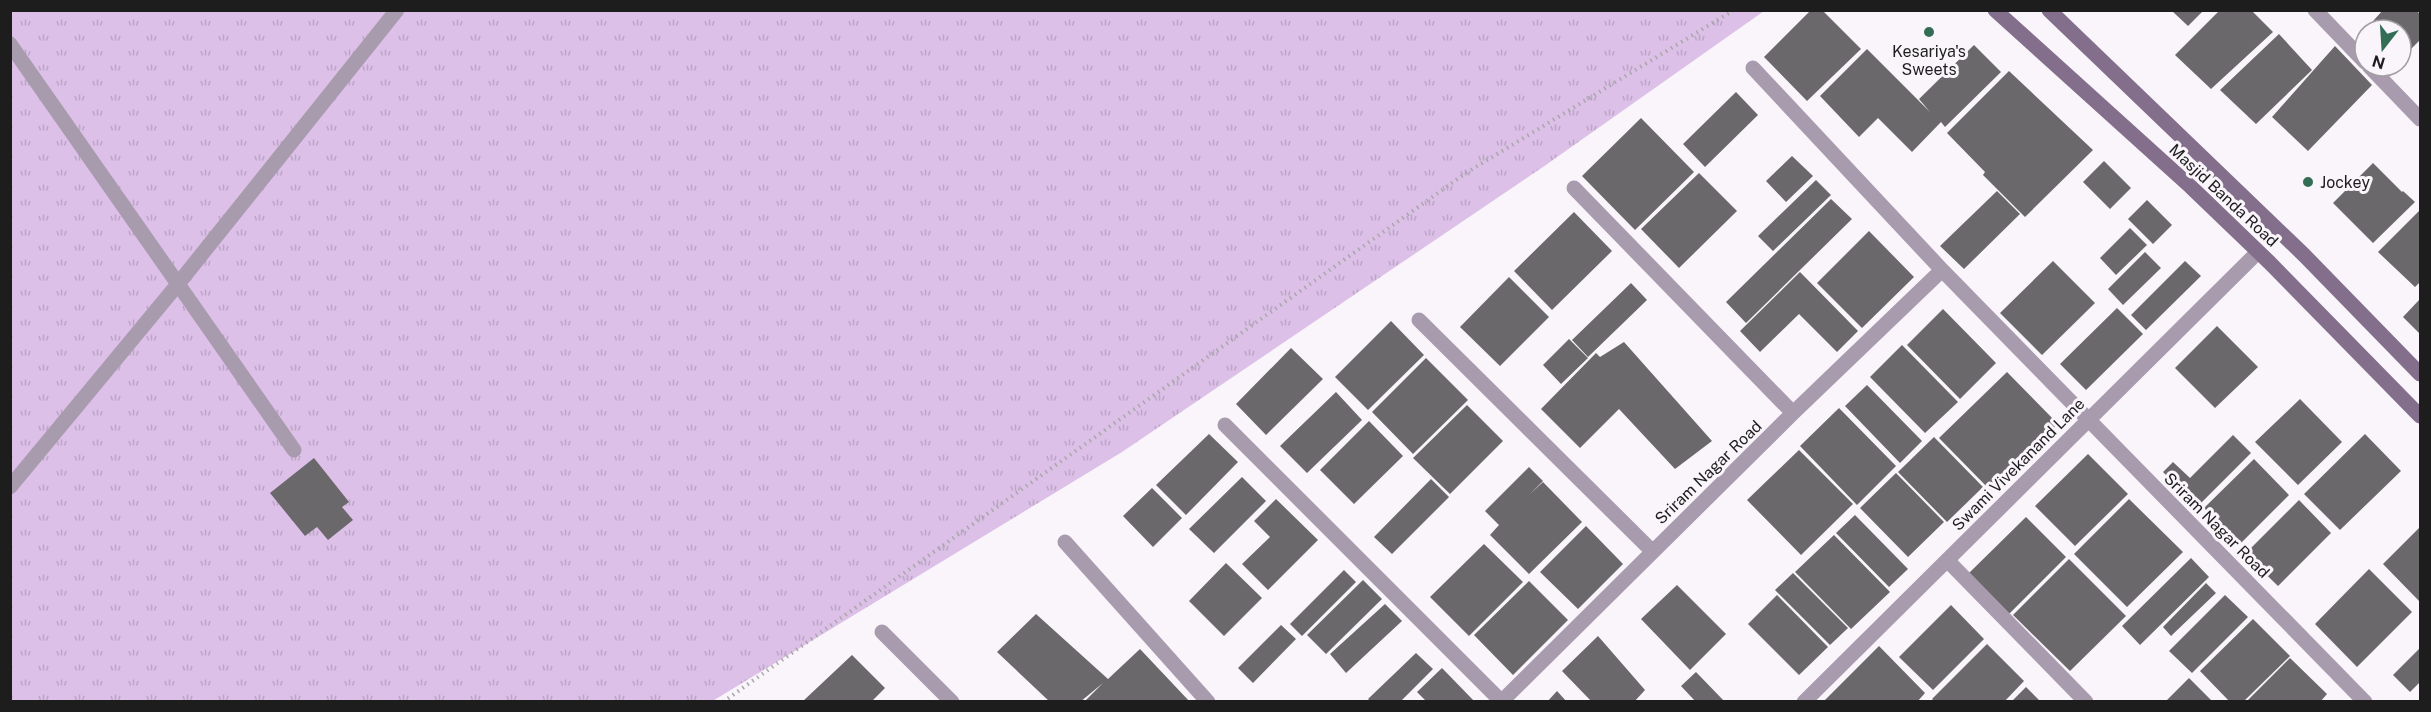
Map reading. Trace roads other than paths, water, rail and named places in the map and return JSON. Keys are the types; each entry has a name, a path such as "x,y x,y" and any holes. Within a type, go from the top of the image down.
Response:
{"main road":[{"name":"Masjid Banda Road","path":"1995,10 2191,187 2421,416"},
{"name":"Masjid Banda Road","path":"2049,10 2304,255 2421,374"}],"street":[{"path":"10,487 178,284 397,10"},
{"path":"2315,10 2353,50"},
{"path":"10,44 294,450"},
{"name":"Sriram Nagar Road","path":"1753,68 1942,270 2365,702"},
{"path":"2381,78 2421,118"},
{"path":"1574,188 1793,413"},
{"name":"Swami Vivekanand Lane","path":"1804,702 2258,252"},
{"name":"Sriram Nagar Road","path":"1501,701 1793,413 1942,270"},
{"path":"1419,320 1652,551"},
{"path":"1224,426 1501,701"},
{"path":"1065,542 1208,702"},
{"path":"1947,560 2086,702"},
{"path":"882,632 952,702"}],"place":[{"name":"Kesariya's Sweets","path":"1929,32"},
{"name":"Jockey","path":"2308,182"}]}
